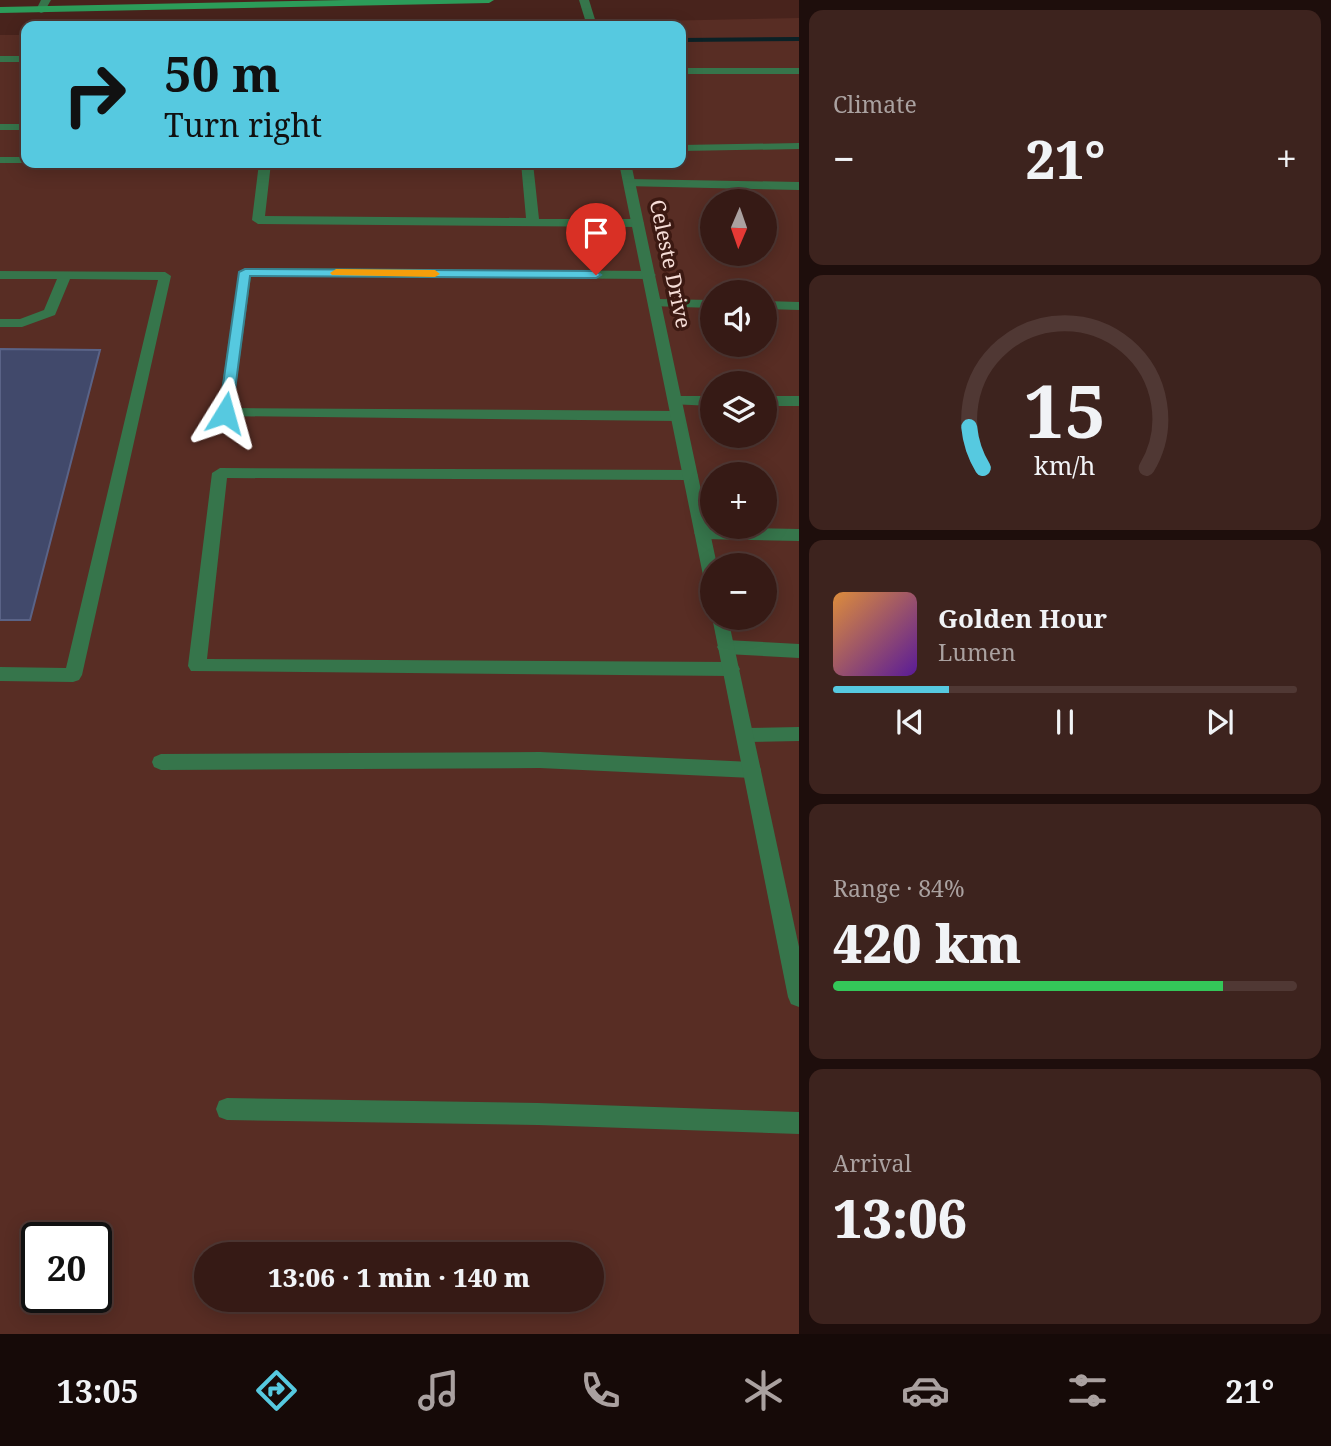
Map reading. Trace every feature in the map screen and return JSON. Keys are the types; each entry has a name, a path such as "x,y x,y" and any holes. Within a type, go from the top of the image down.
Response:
{"main road":[{"path":"0,10 44,5 489,0"}],"street":[{"path":"584,0 590,21"},
{"path":"0,60 21,59"},
{"path":"686,71 799,71"},
{"path":"0,127 21,127"},
{"path":"686,148 799,146"},
{"path":"0,160 21,160"},
{"path":"264,168 258,220 638,223"},
{"path":"528,168 533,222"},
{"name":"Celeste Drive","path":"626,168 700,522"},
{"path":"629,183 799,186"},
{"path":"650,275 245,272 225,413 676,409 700,404"},
{"path":"0,275 165,276 73,676 0,674"},
{"path":"0,323 22,323 50,312 65,275"},
{"path":"655,303 700,304"},
{"path":"777,305 799,306"},
{"path":"777,401 799,401"},
{"path":"691,475 220,473 197,666 731,669"},
{"path":"777,535 799,535"},
{"path":"722,630 799,997"},
{"path":"726,647 799,650"},
{"path":"745,735 799,734"},
{"path":"161,762 540,760 752,770"},
{"path":"227,1109 537,1114 799,1123"}],"shaded area":[{"path":"799,18 799,1334 0,1334 0,35 21,35 21,168 686,168 686,21 652,21"}],"building":[{"path":"0,349 100,350 30,620 0,620"}],"waterway":[{"path":"686,40 799,39"}],"slow traffic":[{"path":"336,273 435,274"}],"route":[{"path":"225,413 245,272 596,275"}]}
